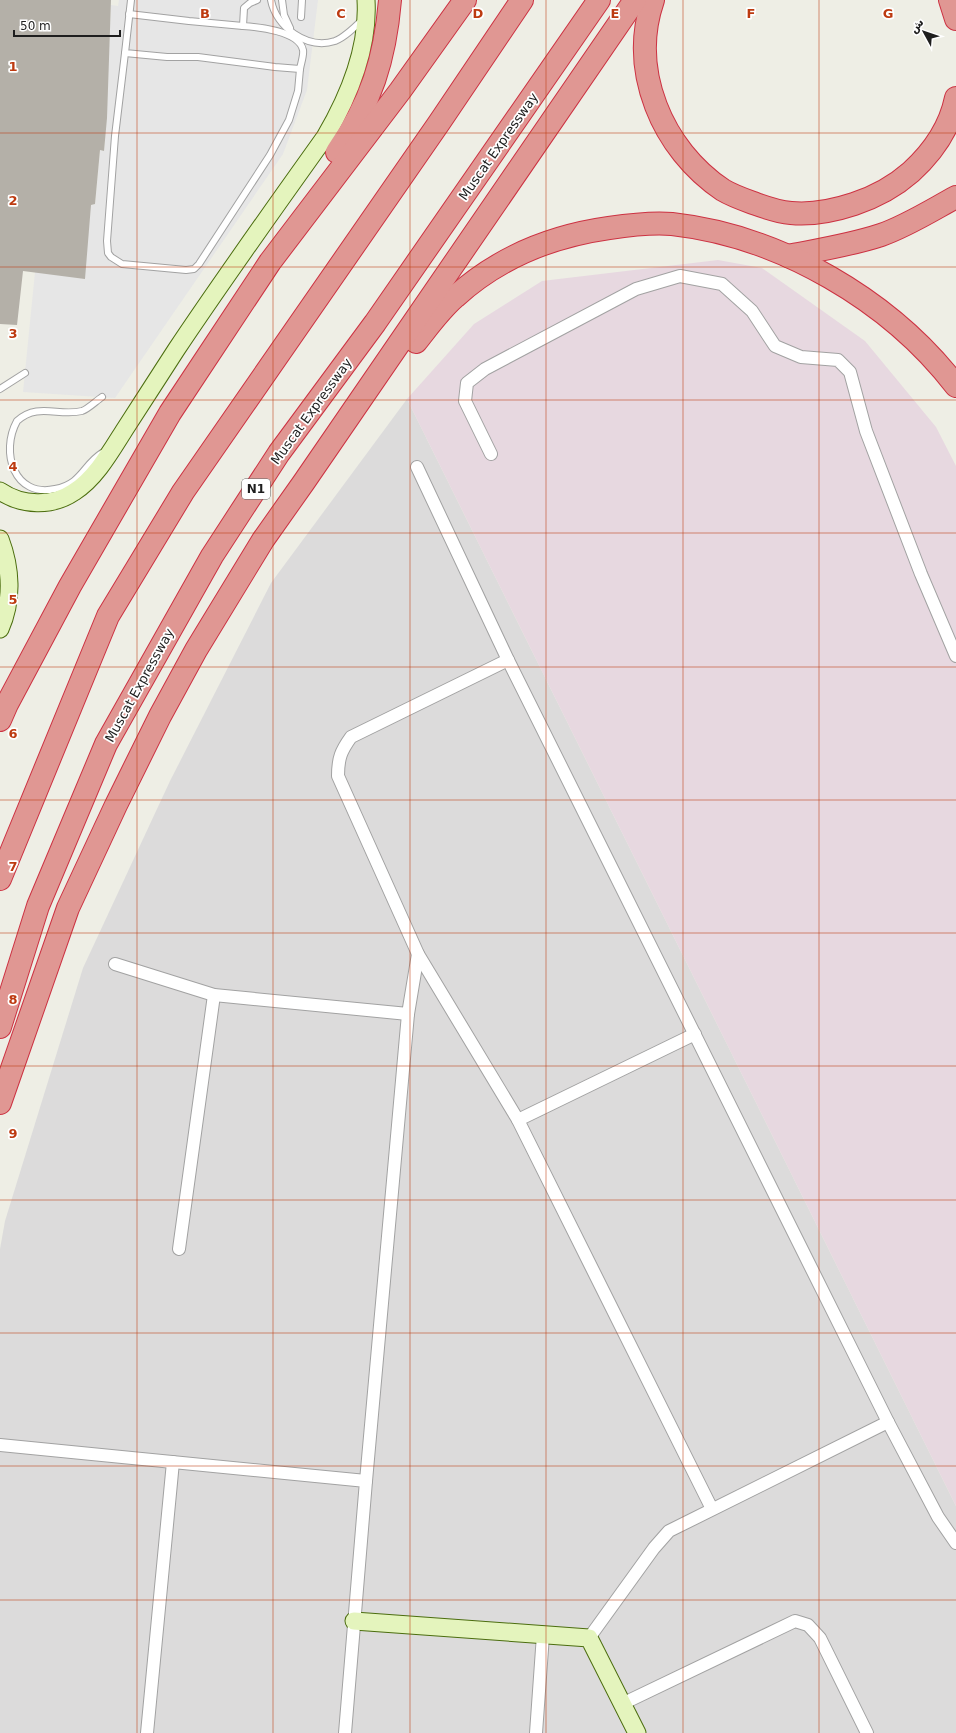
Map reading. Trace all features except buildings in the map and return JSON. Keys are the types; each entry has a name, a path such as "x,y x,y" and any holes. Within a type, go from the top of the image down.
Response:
{"highway":[{"path":"270,262 274,250 286,226 342,145 372,90 381,60 387,30 390,0"},
{"path":"2,712 70,586 170,413 270,262 466,0"},
{"path":"437,39 479,0"},
{"path":"0,879 108,616 183,492 522,0"},
{"name":"Muscat Expressway","path":"0,1027 38,906 106,744 212,556 280,453 375,323 599,0"},
{"path":"0,1103 68,908 116,805 160,716 200,643 263,540 635,0"},
{"path":"653,0 649,12 644,62 649,88 660,116 669,133 686,158 723,190 738,198 765,208 790,214 829,212 871,199 900,182 919,165 947,126 956,98"},
{"path":"950,0 956,19"},
{"path":"788,256 851,244 883,234 916,219 956,197"},
{"path":"304,482 365,408 426,328 454,297 497,266 534,247 580,232 642,224 671,224 739,238 788,256 859,295 889,317 930,356 956,386"}],"street":[{"path":"0,492 14,499 25,502 49,502 62,499 84,485 111,450 177,349 336,118 346,98 358,63 365,34 367,8"},
{"path":"491,454 465,401 467,383 485,370 636,289 680,276 722,284 752,311 775,346 801,357 838,360 850,372 866,431 921,574 951,636 956,656"},
{"path":"417,468 508,660 888,1422 938,1517 956,1544"},
{"path":"0,539 6,557 9,580 8,603 0,629"},
{"path":"508,660 351,737 343,748 338,759 338,776 418,954 518,1120 712,1509"},
{"path":"345,1733 408,1014 418,954"},
{"path":"115,964 214,995 408,1014"},
{"path":"179,1249 214,995"},
{"path":"518,1120 695,1034"},
{"path":"589,1638 654,1548 669,1531 888,1422"},
{"path":"0,1445 366,1481"},
{"path":"147,1733 173,1462"},
{"path":"622,1704 795,1620 808,1626 820,1638 867,1733"},
{"path":"354,1621 589,1638"},
{"path":"536,1733 543,1635"},
{"path":"589,1638 637,1733"}],"lane":[{"path":"129,14 268,28 292,37 299,43 303,50 298,91 289,120 270,155 199,264 194,269 186,270 122,264 111,257 108,253 107,241 115,136 129,14 131,0"},
{"path":"243,26 244,8 257,0"},
{"path":"271,0 275,15 286,27 305,40 314,43 335,41 344,36 367,8"},
{"path":"282,0 284,15 292,32"},
{"path":"301,17 302,0"},
{"path":"125,53 167,58 198,57 300,69"},
{"path":"0,389 25,373"},
{"path":"102,397 83,411 43,410 26,415 15,423 8,434 4,446 4,460 12,476 19,482 27,487 45,490 64,487 72,483 80,477 98,456 111,450"}],"shaded area":[{"path":"119,0 318,0 307,90 283,154 115,398 23,392 35,272 91,205 95,204 100,150 104,151 111,5 118,6"},
{"path":"718,260 762,268 865,341 936,427 956,466 956,1506 407,399 474,324 542,281"},
{"path":"407,399 956,1506 956,1733 0,1733 0,1249 5,1221 83,968 170,781 271,583"}]}
